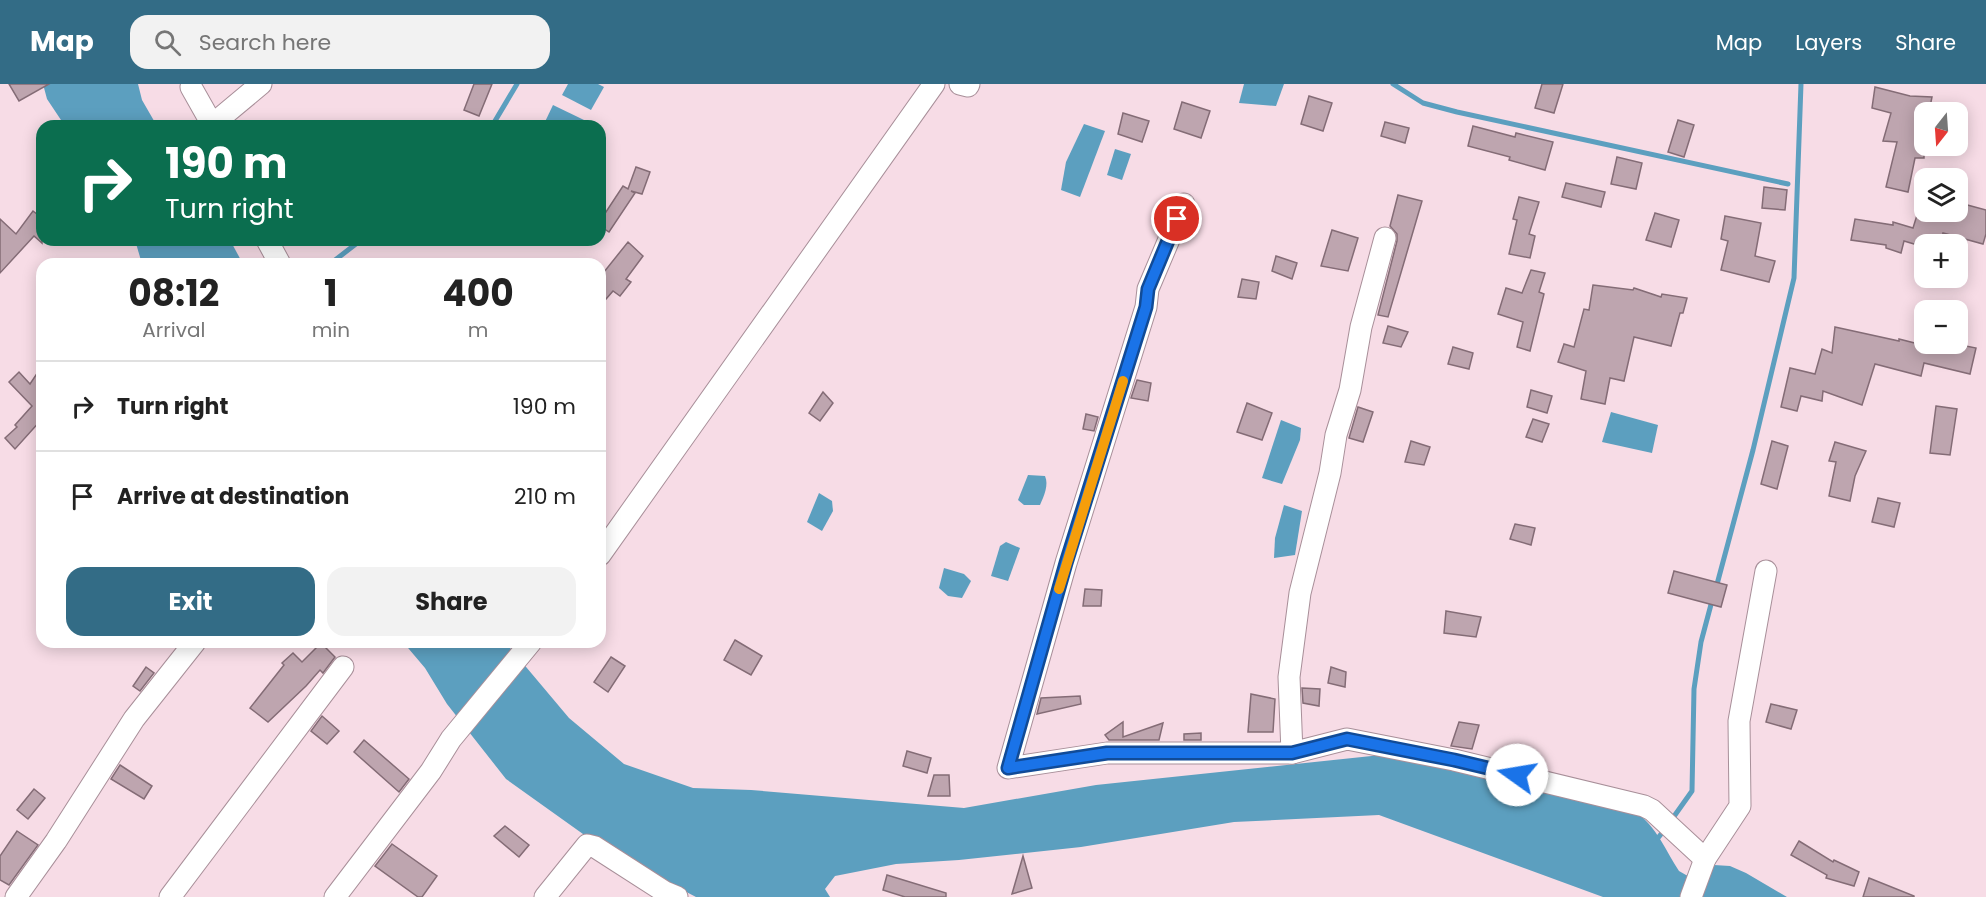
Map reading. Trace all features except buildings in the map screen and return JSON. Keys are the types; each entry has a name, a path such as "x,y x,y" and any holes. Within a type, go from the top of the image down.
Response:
{"street":[{"path":"217,120 261,84"},
{"path":"606,547 934,84"},
{"path":"960,84 968,86 969,84"},
{"path":"191,87 208,120"},
{"path":"1184,204 1148,289 1146,307 1070,552 1008,768 1107,753 1292,753 1347,739 1454,760 1644,806 1652,810 1700,858"},
{"path":"1292,753 1289,677 1300,593 1330,473 1336,435 1350,390 1361,327 1385,238"},
{"path":"1691,897 1700,858 1740,806 1739,721 1766,571"},
{"path":"16,897 56,841 134,719 190,648"},
{"path":"335,897 431,771 451,739 526,648"},
{"path":"170,897 343,667"},
{"path":"545,897 587,845 595,847 665,892 677,897"}],"water":[{"path":"43,84 138,84 142,100 154,120 61,120 47,99"},
{"path":"568,84 598,84 604,87 591,110 562,95"},
{"path":"1244,84 1284,84 1276,106 1239,103"},
{"path":"553,105 584,120 546,120"},
{"path":"1084,124 1105,131 1080,197 1061,190 1066,162"},
{"path":"1115,149 1131,154 1122,180 1107,175"},
{"path":"137,246 233,246 240,258 140,258"},
{"path":"1611,412 1658,425 1652,453 1602,442"},
{"path":"1281,420 1301,428 1300,440 1282,484 1262,478"},
{"path":"1028,475 1045,476 1046,487 1040,505 1024,505 1018,500"},
{"path":"819,493 832,501 833,511 822,531 807,522"},
{"path":"1284,505 1302,511 1295,555 1274,558 1275,538"},
{"path":"1006,542 1020,548 1008,581 991,576 1000,546"},
{"path":"944,568 964,574 971,581 962,598 948,596 939,588"},
{"path":"408,648 510,648 569,718 624,764 693,788 751,790 964,808 1096,785 1381,755 1630,808 1652,828 1679,871 1686,875 1694,877 1705,873 1714,865 1730,866 1787,897 1603,897 1379,815 1234,822 1081,847 896,864 835,876 825,889 830,897 696,897 604,849 506,779 447,704 425,668"}],"waterway":[{"path":"496,120 517,84"},
{"path":"1393,84 1423,103 1457,112 1788,184"},
{"path":"1716,588 1753,450 1794,278 1801,84"},
{"path":"338,258 353,246"},
{"path":"1670,822 1692,791 1694,689 1701,642 1713,597"},
{"path":"1658,838 1665,829"}],"slow traffic":[{"path":"1059,589 1123,381"}],"route":[{"path":"1177,219 1148,289 1146,307 1066,563 1008,768 1107,753 1292,753 1347,739 1517,775"}]}
